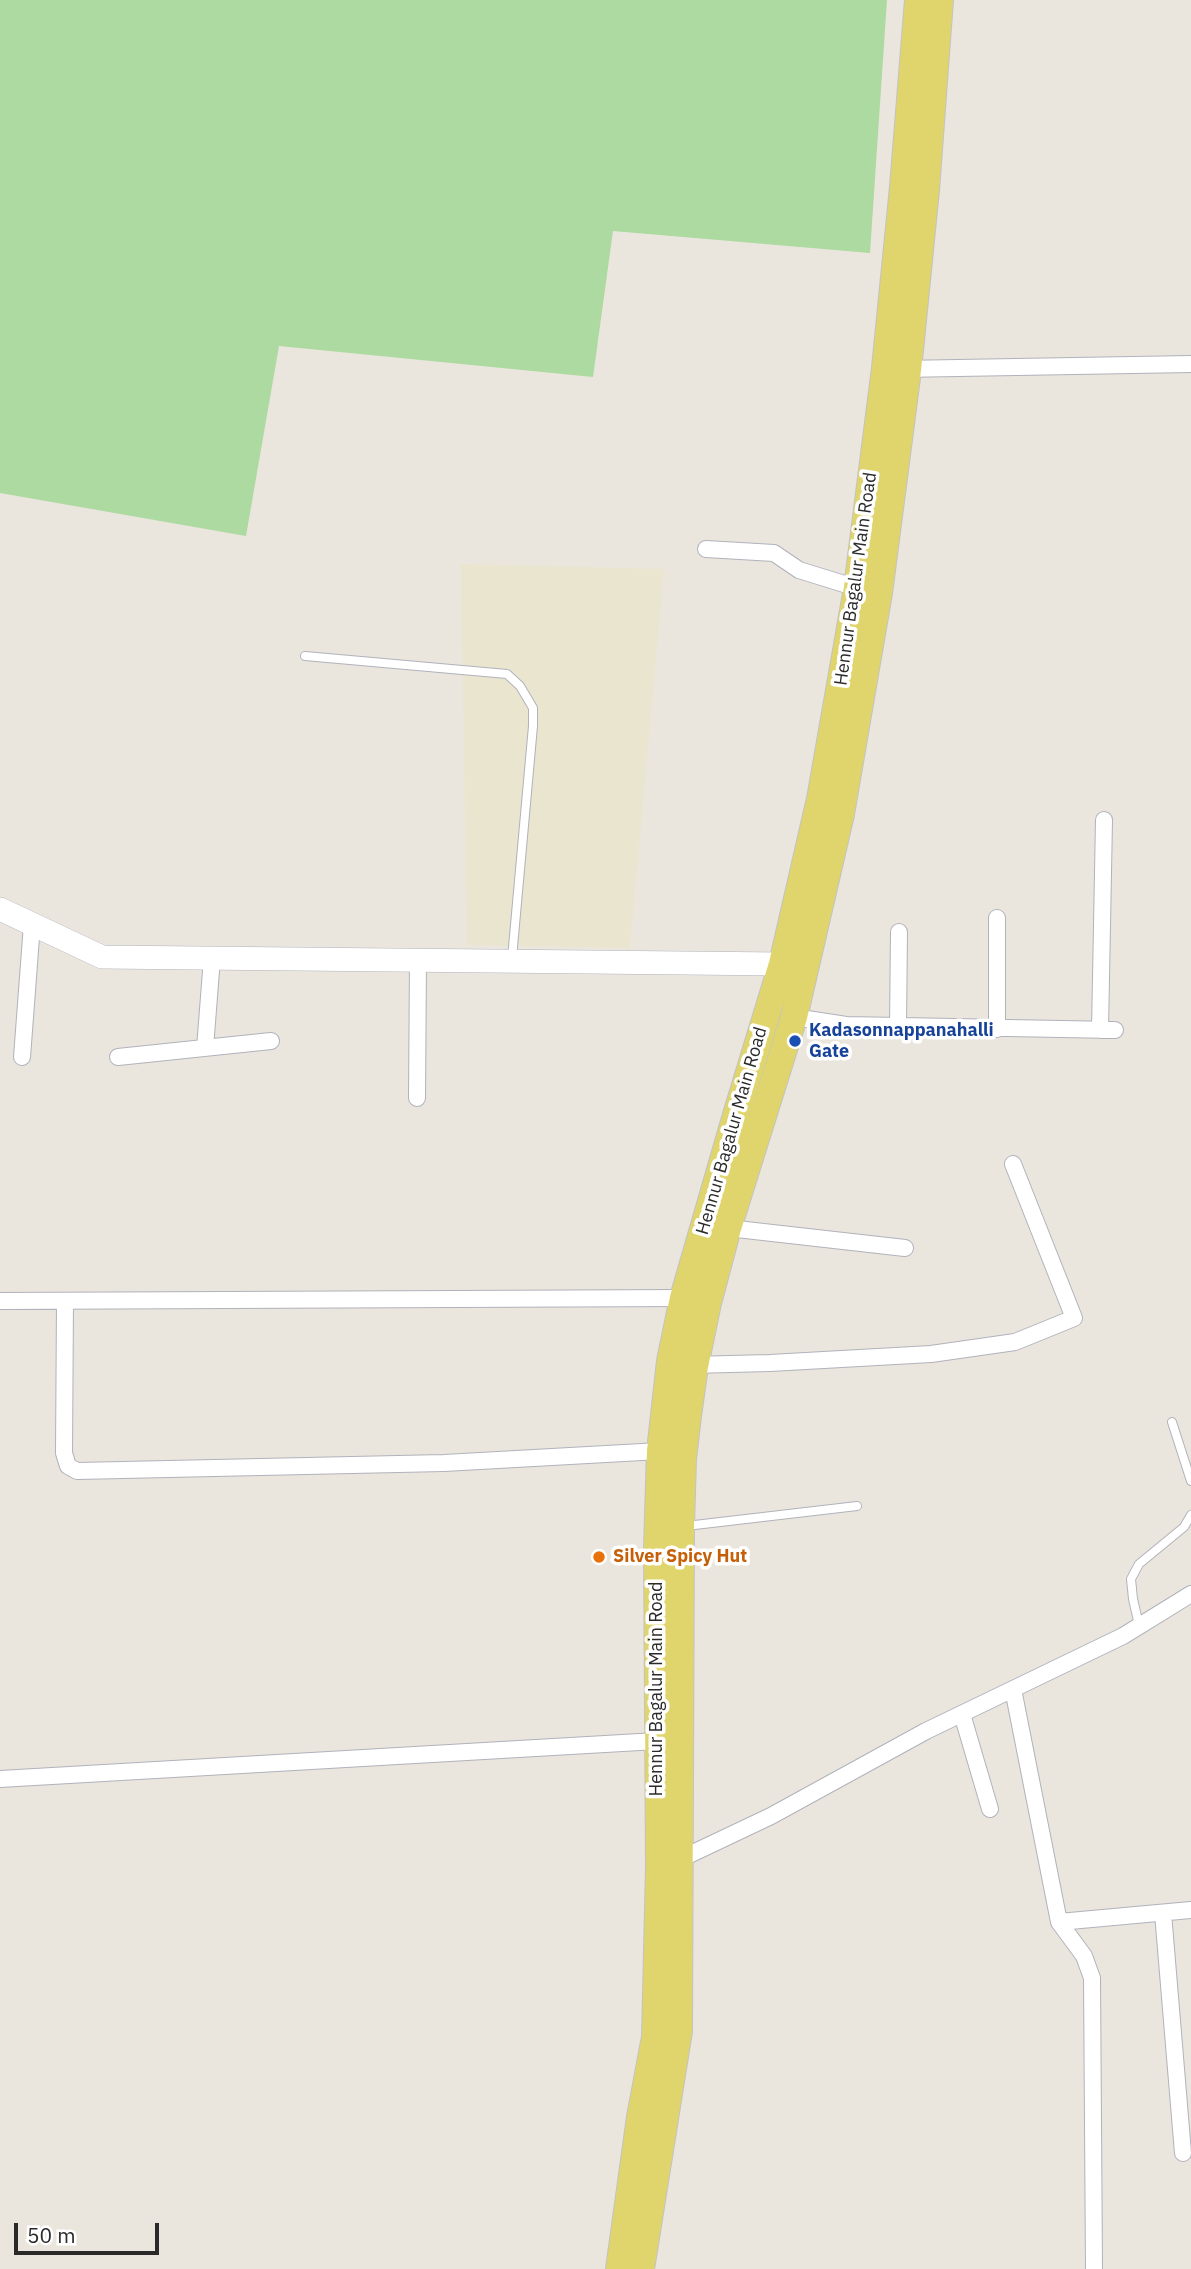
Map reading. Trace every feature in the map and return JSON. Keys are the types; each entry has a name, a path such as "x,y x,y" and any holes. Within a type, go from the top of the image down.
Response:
{"main road":[{"name":"Hennur Bagalur Main Road","path":"619,2269 654,2037 670,1864 683,1459 684,1298 736,1115 794,967 841,814 878,593 896,369 903,187 918,0"},
{"name":"Hennur Bagalur Main Road","path":"641,2269 679,2031 670,1864 657,1741 660,1451 682,1363 708,1303 728,1228 794,1017 794,967 820,799 926,190 940,0"}],"street":[{"path":"896,369 1191,364"},
{"path":"706,549 774,553 799,570 857,588"},
{"path":"794,1017 846,1025 1107,1030 1104,820"},
{"path":"0,909 102,957 794,967"},
{"path":"997,918 997,1029"},
{"path":"22,1057 32,924"},
{"path":"898,1026 899,932"},
{"path":"205,1048 212,958"},
{"path":"417,1098 418,960"},
{"path":"118,1057 271,1041"},
{"path":"682,1363 931,1354 1015,1342 1074,1318 1013,1164"},
{"path":"728,1228 905,1248"},
{"path":"0,1301 684,1298"},
{"path":"65,1301 64,1453 68,1466 77,1471 444,1462 660,1451"},
{"path":"670,1864 771,1816 926,1731 1123,1636 1191,1594"},
{"path":"1013,1689 1059,1922 1084,1956 1092,1978 1094,2269"},
{"path":"962,1714 990,1809"},
{"path":"0,1779 657,1741"},
{"path":"1059,1922 1191,1910"},
{"path":"1163,1913 1183,2153"}],"lane":[{"path":"305,656 507,674 520,686 533,708 533,726 512,961"},
{"path":"1172,1422 1191,1481"},
{"path":"681,1526 856,1506"},
{"path":"1139,1625 1131,1579 1139,1564 1184,1527 1191,1516"}],"shaded area":[{"path":"461,564 664,569 630,948 467,945"}],"green space":[{"path":"0,0 887,0 870,253 613,231 593,377 279,346 246,536 0,493"}],"place":[{"name":"Kadasonnappanahalli Gate","path":"795,1041"},
{"name":"Silver Spicy Hut","path":"599,1557"}]}
